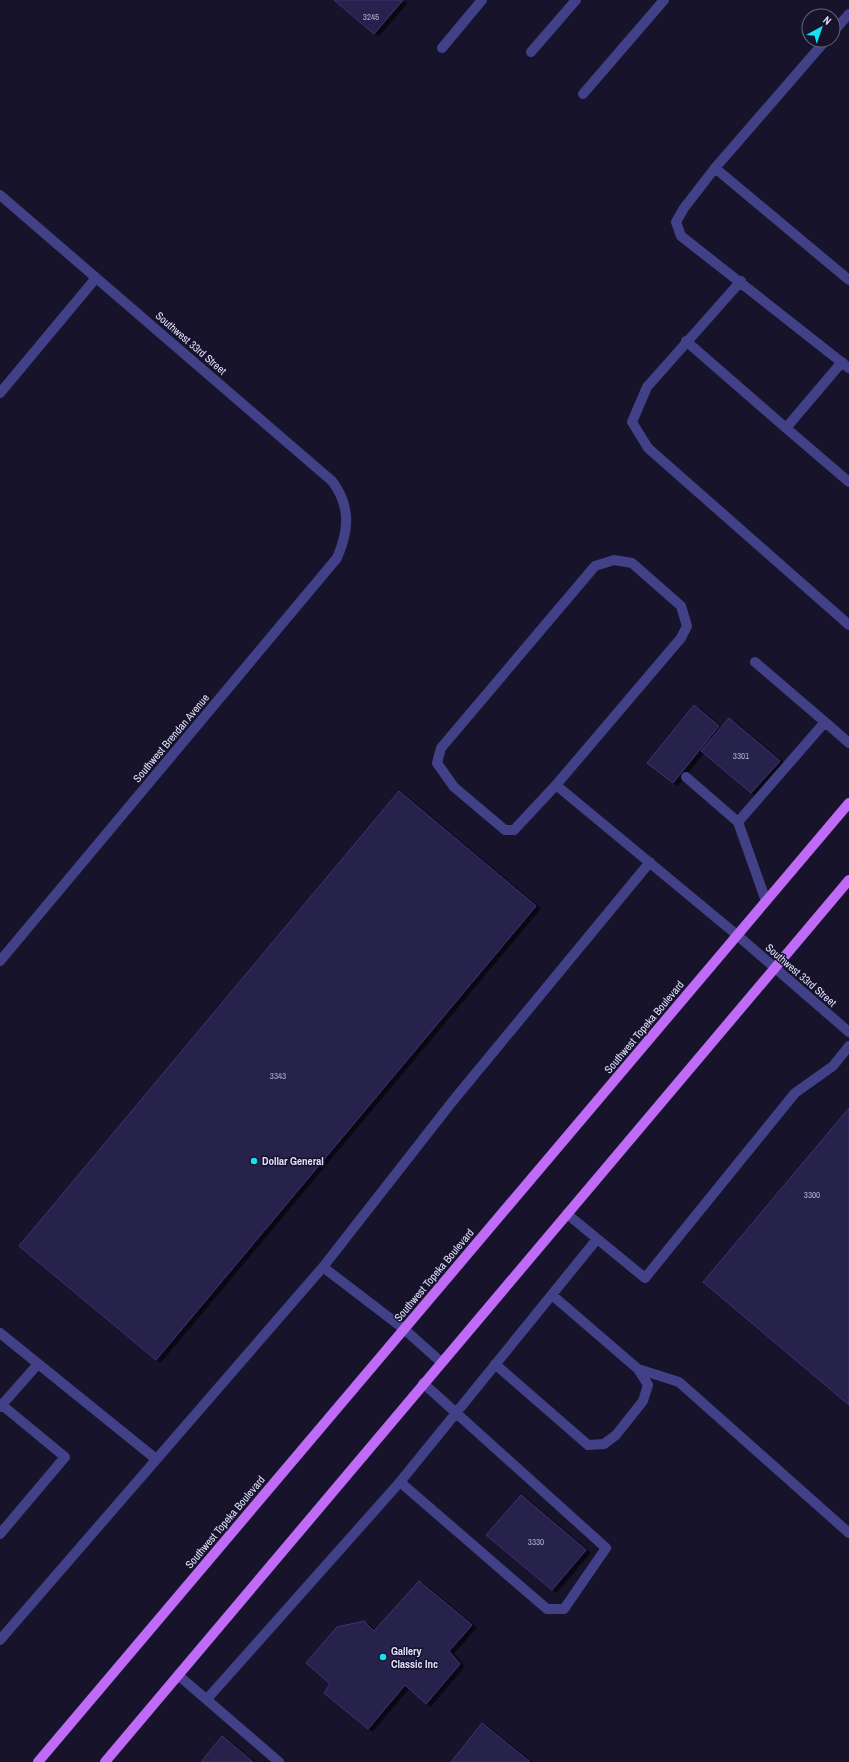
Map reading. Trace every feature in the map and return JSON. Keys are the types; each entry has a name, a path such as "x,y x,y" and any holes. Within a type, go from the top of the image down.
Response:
{"main road":[{"name":"Southwest Topeka Boulevard","path":"38,1762 849,803"},
{"path":"105,1762 849,880"}],"street":[{"path":"442,48 482,0"},
{"path":"531,52 576,0"},
{"path":"583,94 664,0"},
{"path":"841,23 849,14"},
{"path":"786,428 846,365 681,236 676,222 684,208 715,168 819,48"},
{"path":"715,168 849,280"},
{"name":"Southwest 33rd Street","path":"0,195 332,481 338,488 345,506 347,523"},
{"path":"0,393 96,278"},
{"path":"741,282 686,341 647,387 632,422 648,448 849,625"},
{"path":"686,341 849,482"},
{"name":"Southwest Brendan Avenue","path":"0,961 337,558 345,542 347,523"},
{"path":"614,560 632,563 680,606 687,626 681,638 556,785 514,830 505,830 454,787 437,763 441,748 595,566 614,560"},
{"path":"755,662 849,743"},
{"path":"738,822 825,722"},
{"path":"686,777 738,822 766,901"},
{"name":"Southwest 33rd Street","path":"556,785 737,935 849,1032"},
{"path":"0,1640 323,1267 452,1102 650,862"},
{"path":"567,1214 645,1278 795,1093 833,1066 849,1046"},
{"path":"207,1700 400,1482 598,1239"},
{"path":"323,1267 404,1329 441,1362"},
{"path":"495,1364 588,1445 604,1444 610,1440 643,1401 648,1385 638,1370 552,1295"},
{"path":"0,1332 156,1459"},
{"path":"0,1534 65,1457 1,1406 38,1364"},
{"path":"638,1370 679,1382 849,1533"},
{"path":"400,1482 548,1610 564,1609 606,1548 424,1383"},
{"path":"178,1675 279,1762"}],"building":[{"path":"334,0 403,0 374,34"},
{"path":"694,705 719,726 673,783 647,763"},
{"path":"729,718 780,761 751,793 701,751"},
{"path":"399,791 536,906 156,1360 19,1246"},
{"path":"849,1108 849,1405 703,1282"},
{"path":"521,1495 586,1550 552,1590 486,1535"},
{"name":"Gallery Classic Inc","path":"419,1581 472,1625 449,1651 460,1664 426,1704 405,1685 368,1729 324,1693 330,1684 306,1663 337,1627 364,1621 374,1631"},
{"path":"482,1723 530,1762 451,1762"},
{"path":"222,1736 253,1762 201,1762"}],"place":[{"name":"Dollar General","path":"254,1161"},
{"name":"Gallery Classic Inc","path":"383,1657"}]}
